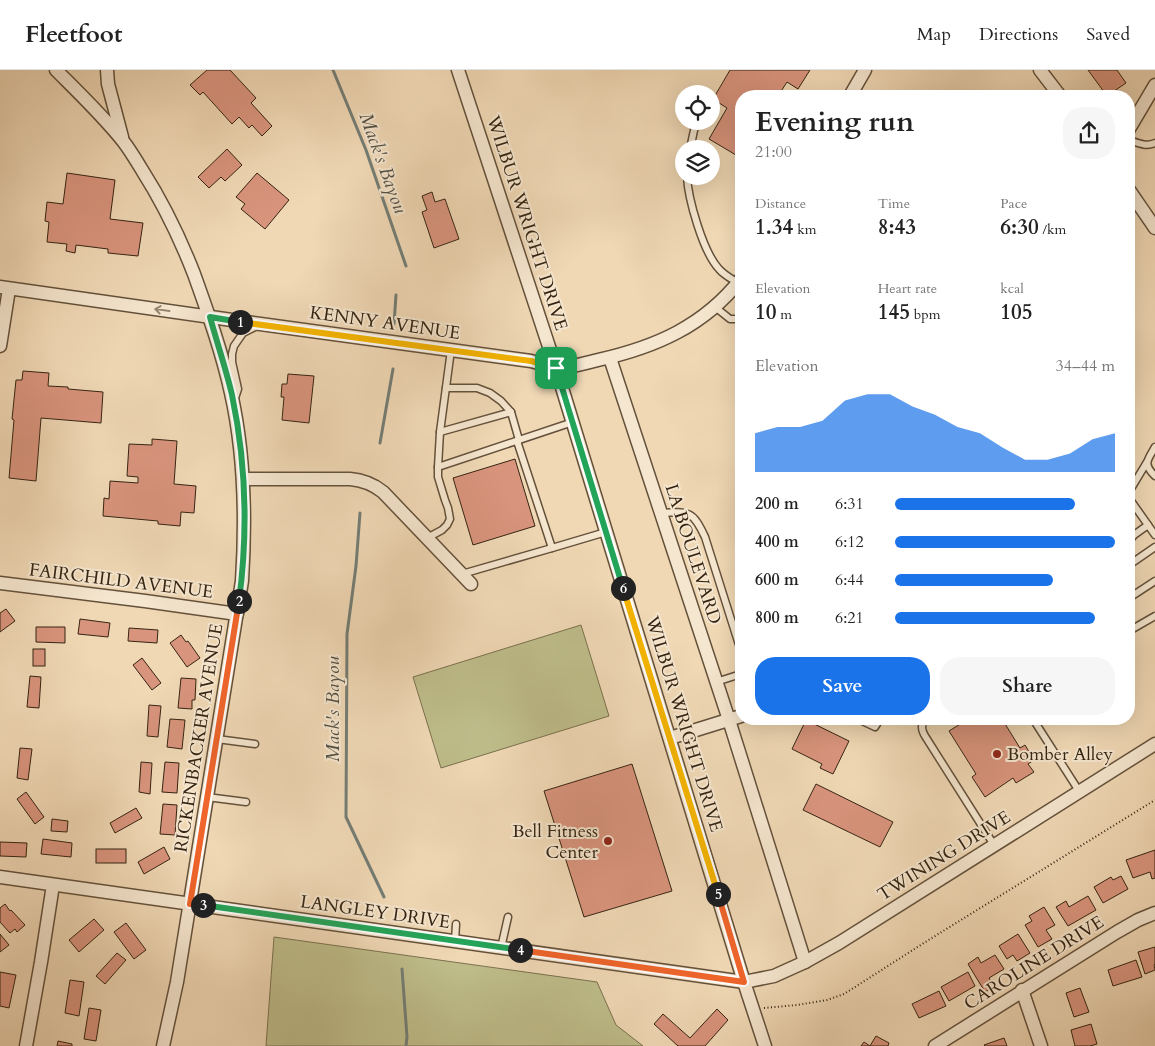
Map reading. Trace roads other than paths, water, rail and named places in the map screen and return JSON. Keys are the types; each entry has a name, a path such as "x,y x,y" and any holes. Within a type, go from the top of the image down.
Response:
{"street":[{"path":"56,70 93,106 124,142"},
{"path":"106,70 124,142"},
{"name":"WILBUR WRIGHT DRIVE","path":"458,70 573,422 765,1046"},
{"path":"853,90 865,70"},
{"path":"1040,70 1055,90"},
{"path":"1135,119 1155,85"},
{"name":"RICKENBACKER AVENUE","path":"124,142 170,218 183,246 210,317 226,370 233,404 243,480 244,549 242,581 177,982 163,1046"},
{"path":"1135,199 1155,228"},
{"name":"KENNY AVENUE","path":"4,288 531,361 556,368 610,358 671,337 700,319 735,287"},
{"path":"0,346 4,288"},
{"name":"LA BOULEVARD","path":"610,358 729,720 805,962"},
{"path":"243,480 350,479 362,481 378,488 471,584"},
{"name":"FAIRCHILD AVENUE","path":"0,584 237,614"},
{"path":"670,738 735,718"},
{"name":"TWINING DRIVE","path":"744,982 774,976 805,962 868,926 1155,744"},
{"name":"LANGLEY DRIVE","path":"0,877 744,982"},
{"path":"26,1046 53,885"},
{"name":"CAROLINE DRIVE","path":"935,1046 1116,932 1155,913"},
{"path":"1022,990 1041,1046"}],"lane":[{"path":"1135,142 1143,145 1155,143"},
{"path":"688,185 694,214 711,258 719,270 735,278"},
{"path":"714,307 730,319 735,319"},
{"path":"233,404 238,389 232,362 234,346 243,332 261,324"},
{"path":"428,538 442,530 450,519 440,483 438,467 440,432 451,350"},
{"path":"446,388 477,388 490,393 502,401 511,412 518,441 552,548"},
{"path":"440,432 511,412"},
{"path":"438,467 573,422"},
{"path":"1135,482 1155,446"},
{"path":"1147,462 1148,469 1155,476"},
{"path":"1135,507 1155,535"},
{"path":"661,513 674,512 691,515 698,523 705,537 735,632"},
{"path":"1135,534 1148,525"},
{"path":"462,574 606,532"},
{"path":"1135,561 1155,547"},
{"path":"1135,594 1155,581"},
{"path":"1135,628 1155,616"},
{"path":"716,682 735,676"},
{"path":"922,725 925,736 994,845"},
{"path":"1037,725 1079,791"},
{"path":"217,739 255,744"},
{"path":"207,797 246,802"},
{"path":"502,948 508,917"},
{"path":"455,941 456,924"}],"waterway":[{"name":"Mack's Bayou","path":"333,70 366,150 406,266"},
{"name":"Mack's Bayou","path":"394,324 396,295"},
{"name":"Mack's Bayou","path":"380,443 393,369"},
{"name":"Mack's Bayou","path":"360,513 356,566 347,634 346,817 384,897"},
{"name":"Mack's Bayou","path":"402,969 406,1046"}],"place":[{"name":"Bomber Alley","path":"997,754"},
{"name":"Bell Fitness Center","path":"608,841"}]}
